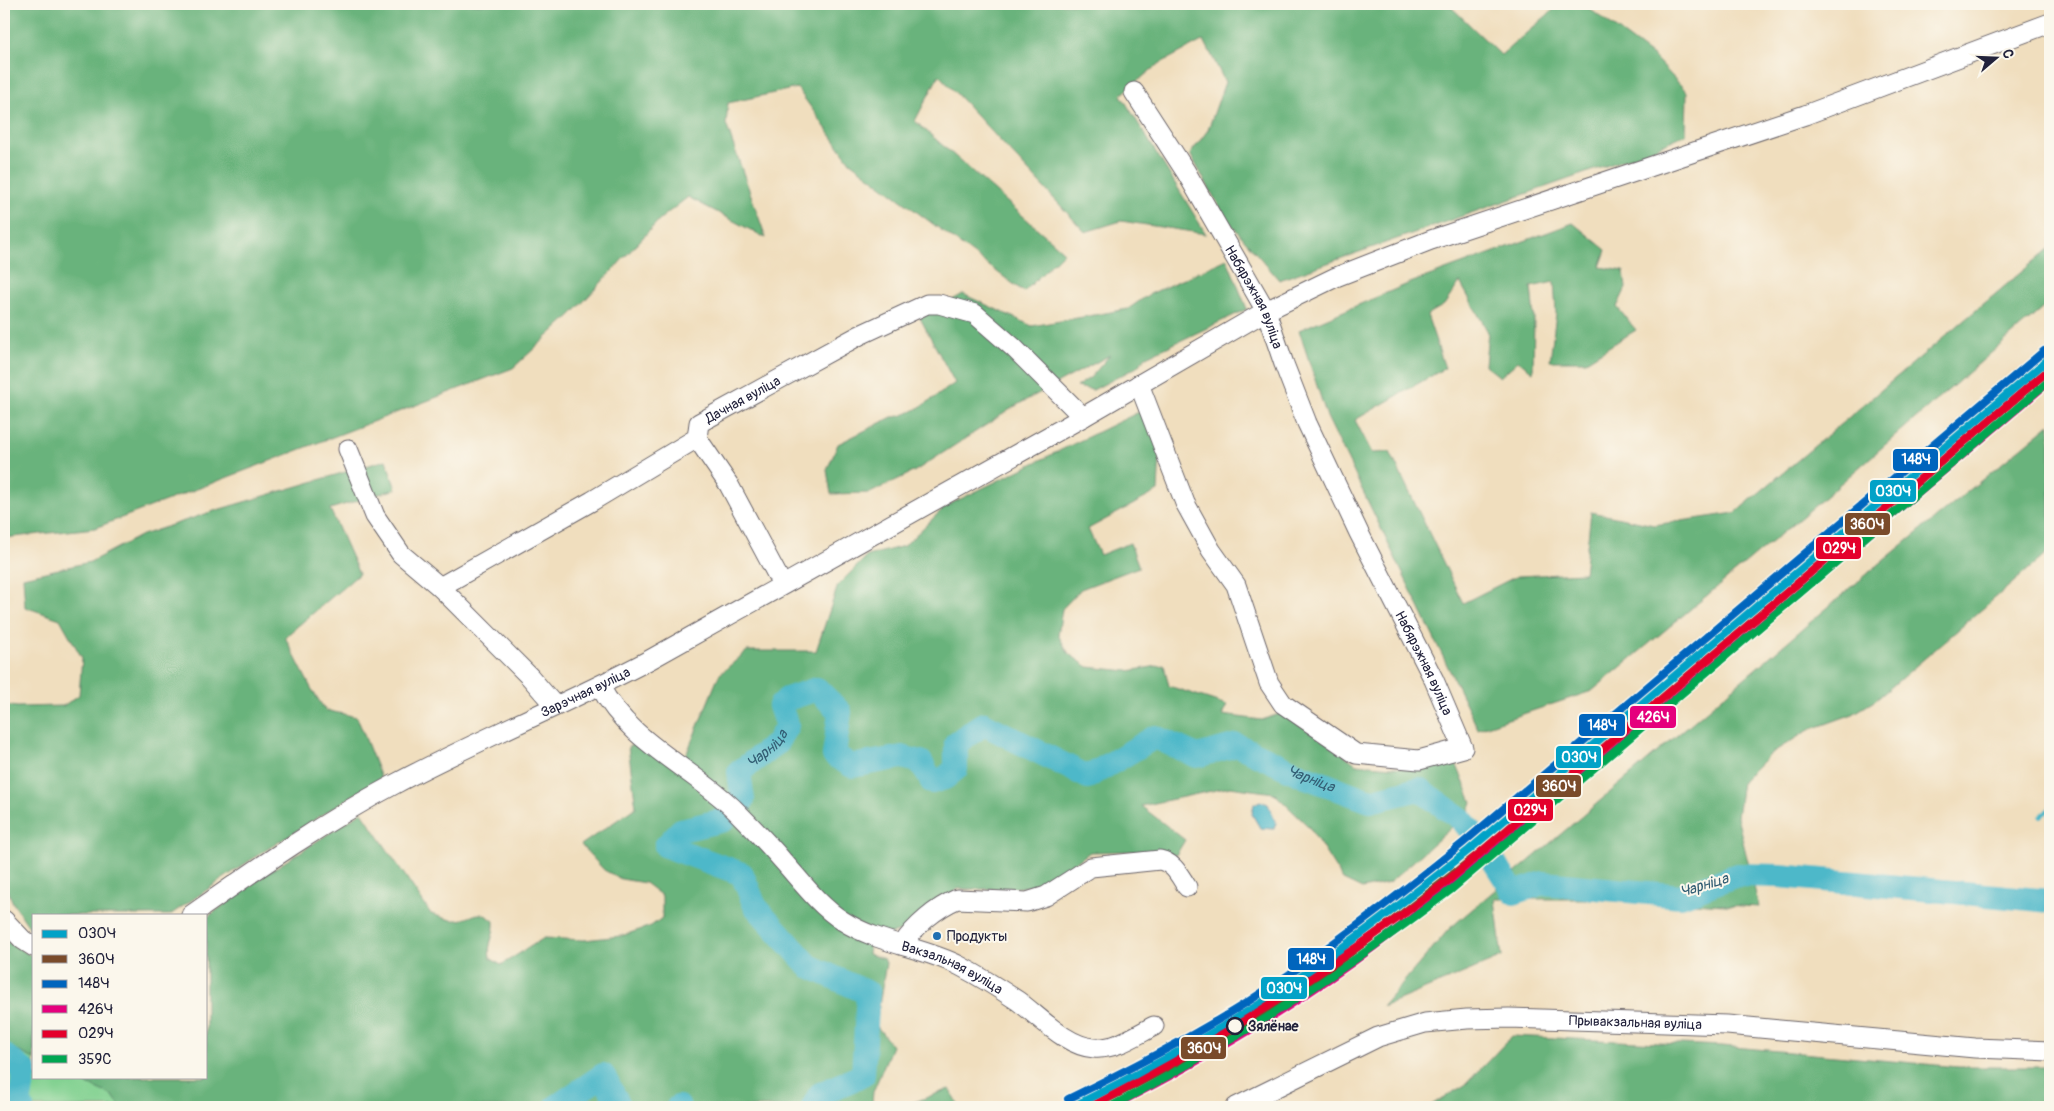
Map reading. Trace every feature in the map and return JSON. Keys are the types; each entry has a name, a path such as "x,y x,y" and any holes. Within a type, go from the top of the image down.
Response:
{"street":[{"name":"Зарэчная вуліца","path":"192,914 261,865 329,821 430,766 600,686 1083,416 1266,311 1336,277 1431,240 1805,115 2050,23"},
{"name":"Набярэжная вуліца","path":"1134,92 1186,172 1266,311 1307,423 1359,533 1434,680 1463,748 1419,760 1356,754 1283,704 1268,683 1236,585 1211,550 1186,502 1139,384"},
{"name":"Дачная вуліца","path":"440,586 592,501 697,438 699,424 860,335 917,307 928,304 939,304 975,314 987,323 1083,416"},
{"path":"697,438 729,485 782,584"},
{"path":"348,449 375,516 401,554 440,586 555,706"},
{"path":"600,686 615,710 645,738 730,806 782,859 811,893 842,921 865,934 902,945"},
{"name":"Вакзальная вуліца","path":"1154,1026 1118,1044 1095,1048 1077,1043 1064,1036 1017,1000 958,965 902,945 907,937 949,902 957,899 1027,902 1046,896 1091,867 1160,860 1168,862 1174,867 1187,887"},
{"path":"4,920 23,940 32,946"},
{"name":"Прывакзальная вуліца","path":"1236,1107 1378,1037 1425,1023 1483,1018 1727,1025 1975,1048 2050,1051"}],"green space":[{"path":"4,4 1448,4 1501,55 1560,4 1583,4 1654,57 1687,92 1686,134 1646,152 1279,280 1225,217 1190,154 1208,130 1225,82 1204,40 1157,65 1121,95 1206,234 1121,221 1085,232 939,75 915,121 1064,252 1024,292 850,162 797,88 728,103 726,124 766,238 688,197 660,219 572,314 513,368 95,528 4,538"},
{"path":"1573,223 1606,250 1600,267 1624,271 1626,288 1617,307 1636,330 1586,361 1550,361 1556,313 1554,282 1531,287 1534,317 1533,372 1518,361 1500,377 1485,365 1488,332 1460,282 1444,305 1427,315 1445,368 1355,420 1372,453 1390,452 1463,603 1517,576 1584,573 1591,512 1654,525 1735,513 2050,248 2050,302 1811,509 1592,691 1478,729 1327,417 1299,330 1410,283"},
{"path":"1227,259 1247,309 1146,357 1137,367 1093,390 1076,387 1091,377 1110,355 1017,405 915,471 870,493 831,494 827,470 838,444 892,417 900,416 916,409 955,383 920,318 963,294 1032,326 1128,309 1148,295"},
{"path":"1143,410 1160,451 1158,491 1088,529 1100,555 1130,543 1139,567 1081,589 1062,609 1058,635 1069,654 1088,667 1128,671 1164,665 1169,686 1227,705 1222,715 1262,720 1288,711 1356,764 1405,768 1456,763 1472,802 1468,813 1389,883 1362,889 1343,880 1309,827 1274,793 1230,787 1141,806 1185,840 1176,855 1138,851 1090,852 1045,885 1001,889 958,889 902,931 870,938 868,954 884,959 886,963 876,1025 892,1046 873,1092 872,1104 904,1106 949,1089 959,1105 958,1107 121,1107 113,1096 74,1078 208,1078 208,917 266,874 362,812 431,914 455,920 480,914 494,921 489,953 490,958 501,965 544,938 584,940 621,936 651,926 662,918 662,896 645,883 621,879 604,870 581,845 636,807 628,747 645,738 684,760 719,675 747,651 816,651 838,585 867,556 904,546 946,506"},
{"path":"2050,424 2050,551 1876,700 1853,714 1809,730 1770,754 1742,782 1737,817 1759,907 1626,899 1495,899 1502,957 1382,1007 1449,929 1866,575"},
{"path":"386,460 396,489 330,509 359,574 285,637 311,688 325,710 357,717 381,778 258,855 171,914 32,914 32,932 13,903 4,882 4,698 6,705 17,707 63,706 79,695 82,658 60,619 25,607 23,577 90,562 142,535 217,510"},
{"path":"4,940 32,956 32,1058 4,1044"},
{"path":"4,983 32,1007 32,1078 121,1078 137,1107 4,1107"},
{"path":"1512,1036 1722,1046 1959,1067 2050,1067 2050,1107 1428,1107 1465,1085"}],"water":[{"path":"1260,801 1268,804 1276,823 1274,829 1260,828 1252,814 1254,804"}],"waterway":[{"name":"Чарніца","path":"743,800 739,772 776,744 787,726 780,706 787,699 817,689 840,712 834,755 852,766 902,757 921,762 932,782 945,778 956,769 956,743 984,724 1088,777 1155,737 1197,756 1237,745 1303,776 1370,801 1419,789 1461,819 1486,849 1514,893 1543,883 1681,896 1737,875 1780,876 2050,901"},
{"path":"2041,816 2050,809"},
{"name":"Чарніца","path":"724,820 681,830 666,846 742,874 755,906 809,966 868,993 863,1075 820,1094 813,1107"},
{"name":"Чарніца","path":"4,1055 25,1071 19,1103 22,1107"},
{"name":"Чарніца","path":"556,1107 603,1075 620,1107"}],"transit line":[{"name":"148Ч","path":"1068,1099 1160,1053 1227,1015 1277,983 1385,905 1463,843 2044,351"},
{"name":"030Ч","path":"1072,1107 1163,1060 1252,1009 1308,972 1390,912 1469,850 2050,358"},
{"name":"360Ч","path":"1091,1107 1147,1079 1256,1017 1308,983 1393,921 1475,857 2050,369"},
{"name":"029Ч","path":"1091,1107 1184,1057 1274,1002 1318,974 1446,882 2050,369"},
{"name":"359С","path":"1110,1107 1199,1058 1285,1006 1411,920 1452,889 2050,380"},
{"name":"426Ч","path":"1111,1107 1188,1067 1238,1038 1355,961 1397,929 1480,863 2050,381"}],"place":[{"name":"Продукты","path":"937,936"},
{"name":"Зялёнае","path":"1235,1026"}]}
